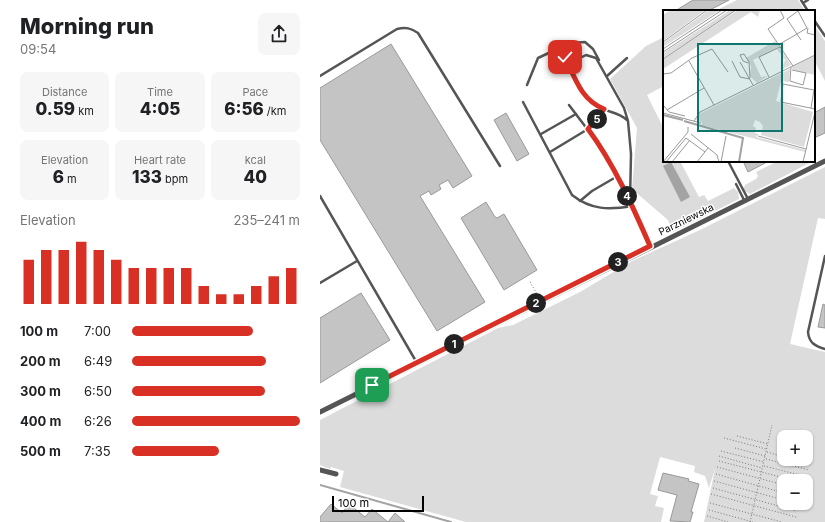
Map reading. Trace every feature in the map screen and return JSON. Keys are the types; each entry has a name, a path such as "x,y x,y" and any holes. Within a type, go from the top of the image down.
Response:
{"street":[{"name":"Parzniewska","path":"320,412 825,160"},
{"path":"320,470 336,474"}],"lane":[{"path":"801,0 807,10"},
{"path":"803,3 808,0"},
{"path":"815,21 825,36"},
{"path":"320,76 397,30 411,28 418,33 500,166"},
{"path":"527,86 538,58 570,43 585,42 593,49 628,121 631,154 630,202"},
{"path":"570,43 565,57 588,101 604,109 615,111 628,121"},
{"path":"568,64 586,55 596,58 601,64"},
{"path":"607,76 627,58"},
{"path":"523,102 572,194 580,201 598,208 608,209 632,206"},
{"path":"569,105 597,142 630,202 650,246"},
{"path":"550,152 588,129 604,109"},
{"path":"541,134 576,114"},
{"path":"728,162 746,199"},
{"path":"580,201 592,191 616,177"},
{"path":"736,184 746,199"},
{"path":"320,196 417,363"},
{"path":"825,256 808,332 813,344 825,349"},
{"path":"320,283 357,261"}],"path":[{"path":"530,282 537,294"},
{"path":"709,510 751,522 772,425"},
{"path":"737,436 768,444"},
{"path":"724,438 767,450"},
{"path":"735,448 766,456"},
{"path":"721,451 764,463"},
{"path":"766,452 777,455"},
{"path":"719,456 794,474"},
{"path":"765,459 809,470"},
{"path":"719,461 777,476"},
{"path":"717,467 777,483"},
{"path":"716,474 777,491"},
{"path":"714,481 777,498"},
{"path":"713,488 797,511"},
{"path":"711,494 796,517"},
{"path":"710,502 782,522"},
{"path":"707,516 728,522"}],"shaded area":[{"path":"737,0 798,0 804,10 717,10"},
{"path":"815,26 825,41 825,81 815,62"},
{"path":"663,38 663,87 647,95 663,127 663,162 681,162 699,197 704,195 708,201 734,188 738,192 739,199 673,232 668,220 632,189 637,128 610,79 646,46"},
{"path":"671,162 690,197 681,202 663,166"},
{"path":"776,162 811,162 750,194 743,190 745,185 756,179 758,176 756,172"},
{"path":"825,167 825,219 818,218 790,344 825,352 825,522 704,522 715,469 709,488 705,476 694,472 695,466 660,457 650,494 658,496 655,506 664,508 661,522 466,522 340,487 344,471 331,467 330,469 320,465 320,420 498,328 513,325 580,292 632,261 700,230"}],"building":[{"path":"693,0 729,0 710,10 677,10"},
{"path":"391,44 472,176 453,188 448,180 439,185 441,189 431,195 429,191 420,196 485,302 437,331 320,140 320,88"},
{"path":"825,107 825,133 815,138 815,112"},
{"path":"506,113 529,154 517,161 494,120"},
{"path":"743,162 767,162 748,172"},
{"path":"486,202 495,217 497,218 504,214 537,270 504,290 461,218"},
{"path":"361,293 390,340 320,383 320,318"},
{"path":"823,304 825,305 825,328 818,327"},
{"path":"663,473 689,479 688,481 699,484 691,512 693,512 690,522 670,521 677,495 658,490"},
{"path":"331,504 342,513 349,504 365,517 372,509 388,522 320,522 320,517"},
{"path":"395,513 405,522 388,522"}],"waterway":[{"path":"320,485 451,522"}],"route":[{"path":"372,385 650,246 630,202 597,142 588,129 597,120 604,109 588,101 565,57"}]}
